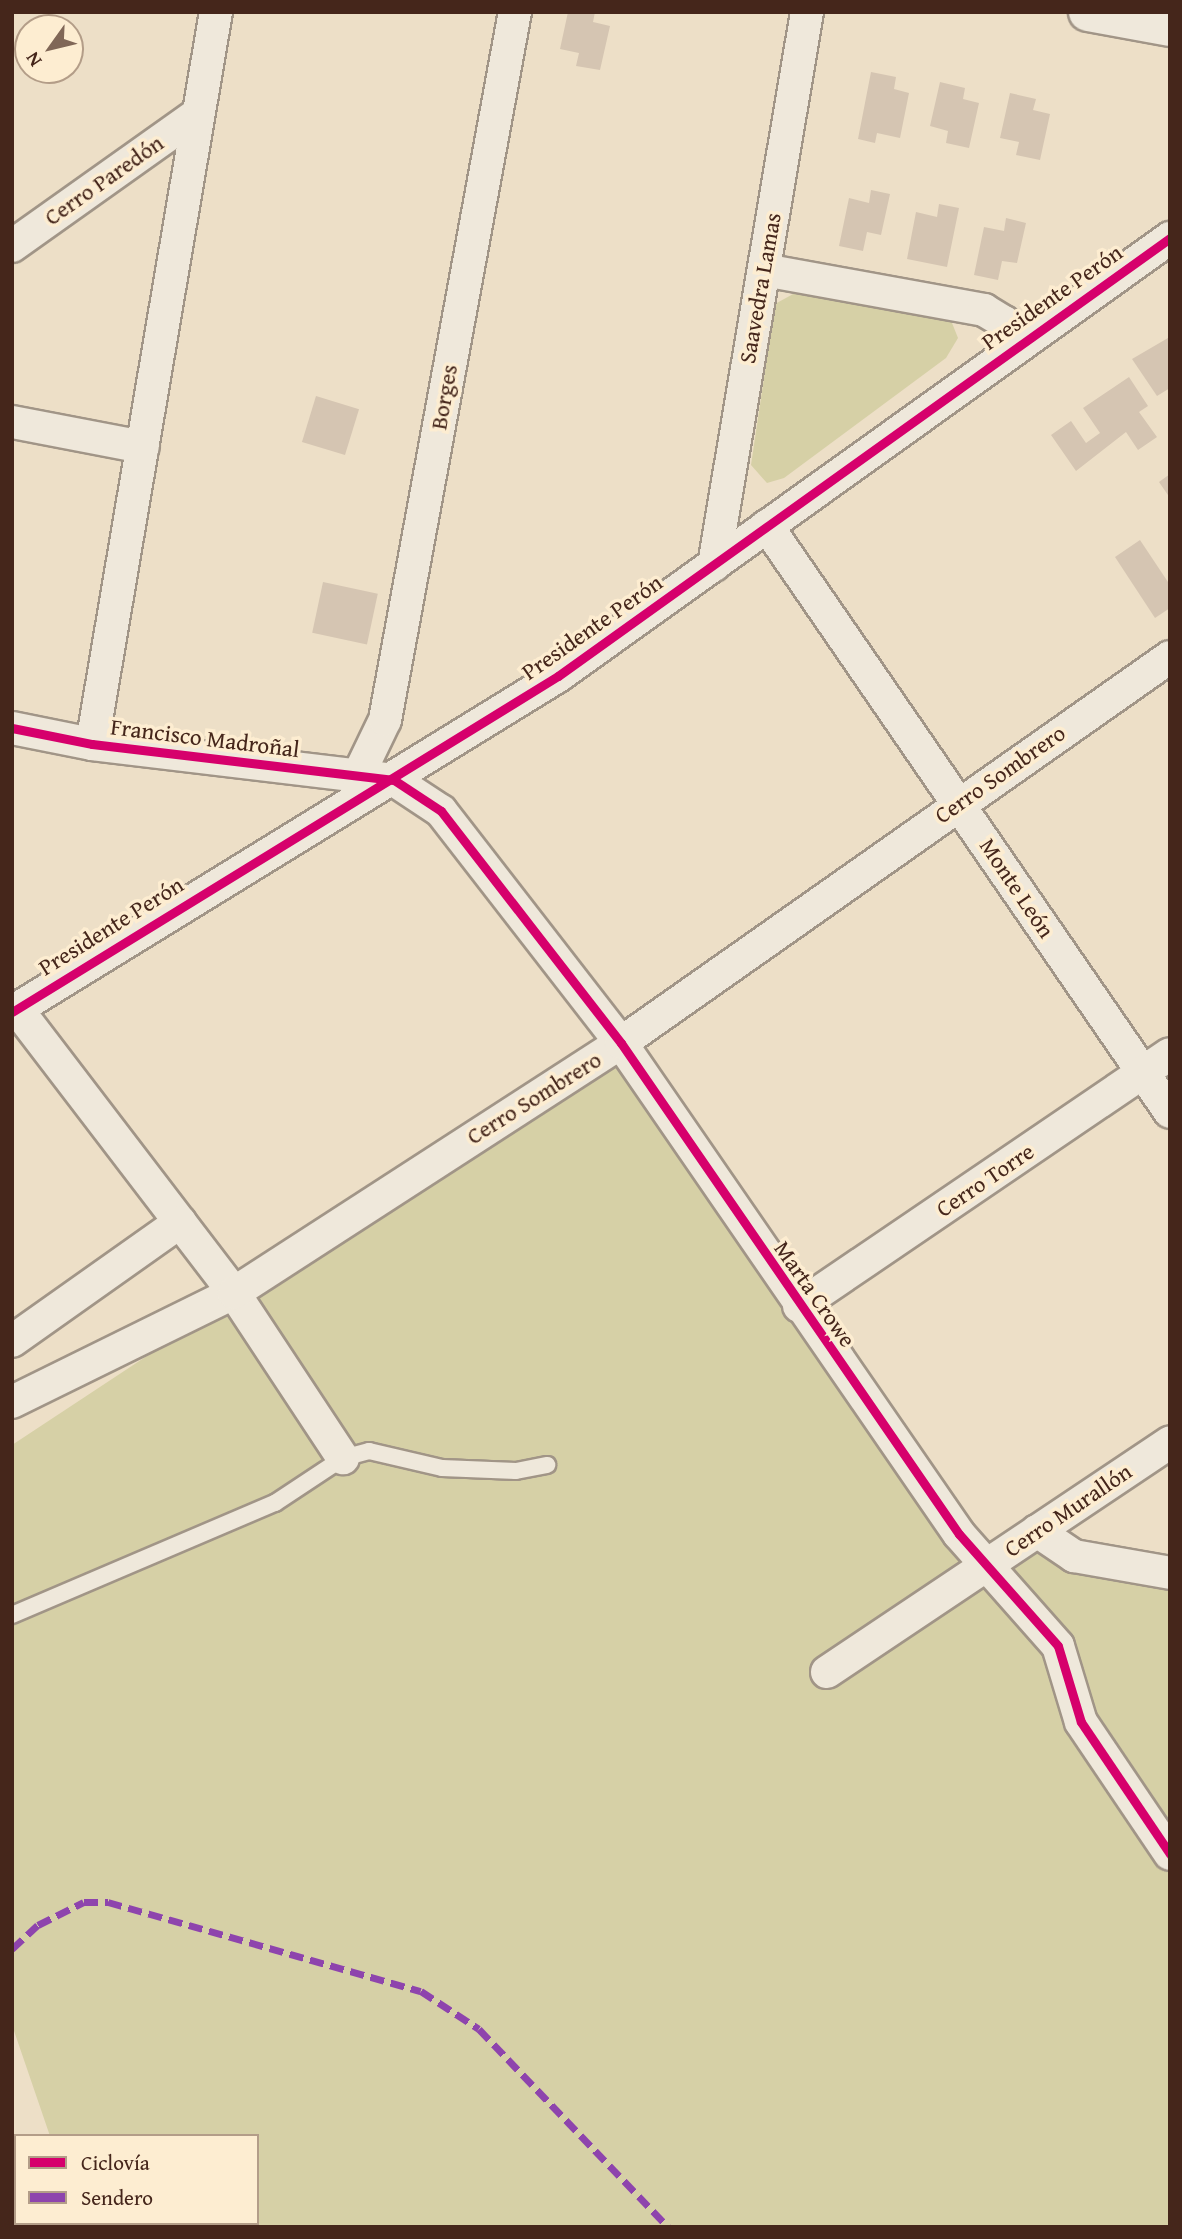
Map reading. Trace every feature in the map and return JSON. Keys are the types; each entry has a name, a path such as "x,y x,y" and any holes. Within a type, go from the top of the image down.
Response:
{"street":[{"path":"92,744 196,115 216,12"},
{"name":"Borges","path":"358,776 385,720 515,12"},
{"name":"Saavedra Lamas","path":"714,565 807,12"},
{"path":"1096,13 1170,27"},
{"name":"Cerro Paredón","path":"12,246 196,115"},
{"name":"Presidente Perón","path":"15,1010 101,952 394,780 558,676 1018,343 1170,238"},
{"path":"764,270 984,310 1004,322 1018,343"},
{"path":"12,422 143,447"},
{"name":"Monte León","path":"767,526 1170,1112"},
{"name":"Cerro Sombrero","path":"12,1402 234,1293 621,1043 959,802 1170,657"},
{"name":"Francisco Madroñal","path":"12,728 92,744 394,780"},
{"name":"Marta Crowe","path":"394,780 441,811 621,1043 799,1306 987,1564 1058,1646 1081,1723 1170,1854"},
{"path":"15,1010 234,1293 343,1458"},
{"name":"Cerro Torre","path":"799,1306 1170,1054"},
{"path":"12,1340 180,1222"},
{"name":"Cerro Murallón","path":"827,1672 1170,1442"},
{"path":"1037,1531 1074,1556 1170,1573"}],"lane":[{"path":"12,1615 275,1503 343,1458 369,1451 442,1468 516,1471 547,1465"}],"shaded area":[{"path":"795,293 950,318 958,338 946,358 784,478 767,483 751,465 775,304"},
{"path":"621,1043 959,1534 1170,1575 1170,2227 81,2227 259,2225 259,2134 49,2134 12,2025 12,1445"}],"building":[{"path":"568,12 595,12 593,22 610,26 600,70 576,66 579,53 560,49"},
{"path":"871,72 896,77 894,89 909,93 900,138 877,133 875,143 858,139"},
{"path":"940,82 965,88 963,99 979,103 969,148 946,143 948,131 930,126"},
{"path":"1010,93 1036,99 1033,110 1050,114 1040,160 1016,155 1019,142 1000,138"},
{"path":"871,190 890,194 881,235 867,232 863,251 839,246 849,198 869,203"},
{"path":"939,204 959,208 947,267 907,259 916,212 937,217"},
{"path":"1006,218 1026,223 1017,263 1002,261 998,280 974,275 984,227 1004,231"},
{"path":"1168,338 1170,388 1157,396 1132,359"},
{"path":"1129,377 1148,406 1139,412 1157,437 1138,450 1126,432 1076,471 1051,435 1071,421 1086,443 1100,433 1083,408"},
{"path":"316,396 359,409 345,455 302,442"},
{"path":"1170,474 1170,498 1159,482"},
{"path":"1140,540 1170,585 1170,608 1155,618 1115,557"},
{"path":"323,582 378,594 367,645 312,633"}],"marked path":[{"path":"12,1949 38,1925 84,1902 108,1902 421,1991 479,2029 668,2227"}],"cycle path":[{"path":"12,1012 558,676 1170,238"},
{"path":"12,728 92,744 394,780 441,811 621,1043 959,1534 1058,1646 1081,1722 1170,1854"}]}
